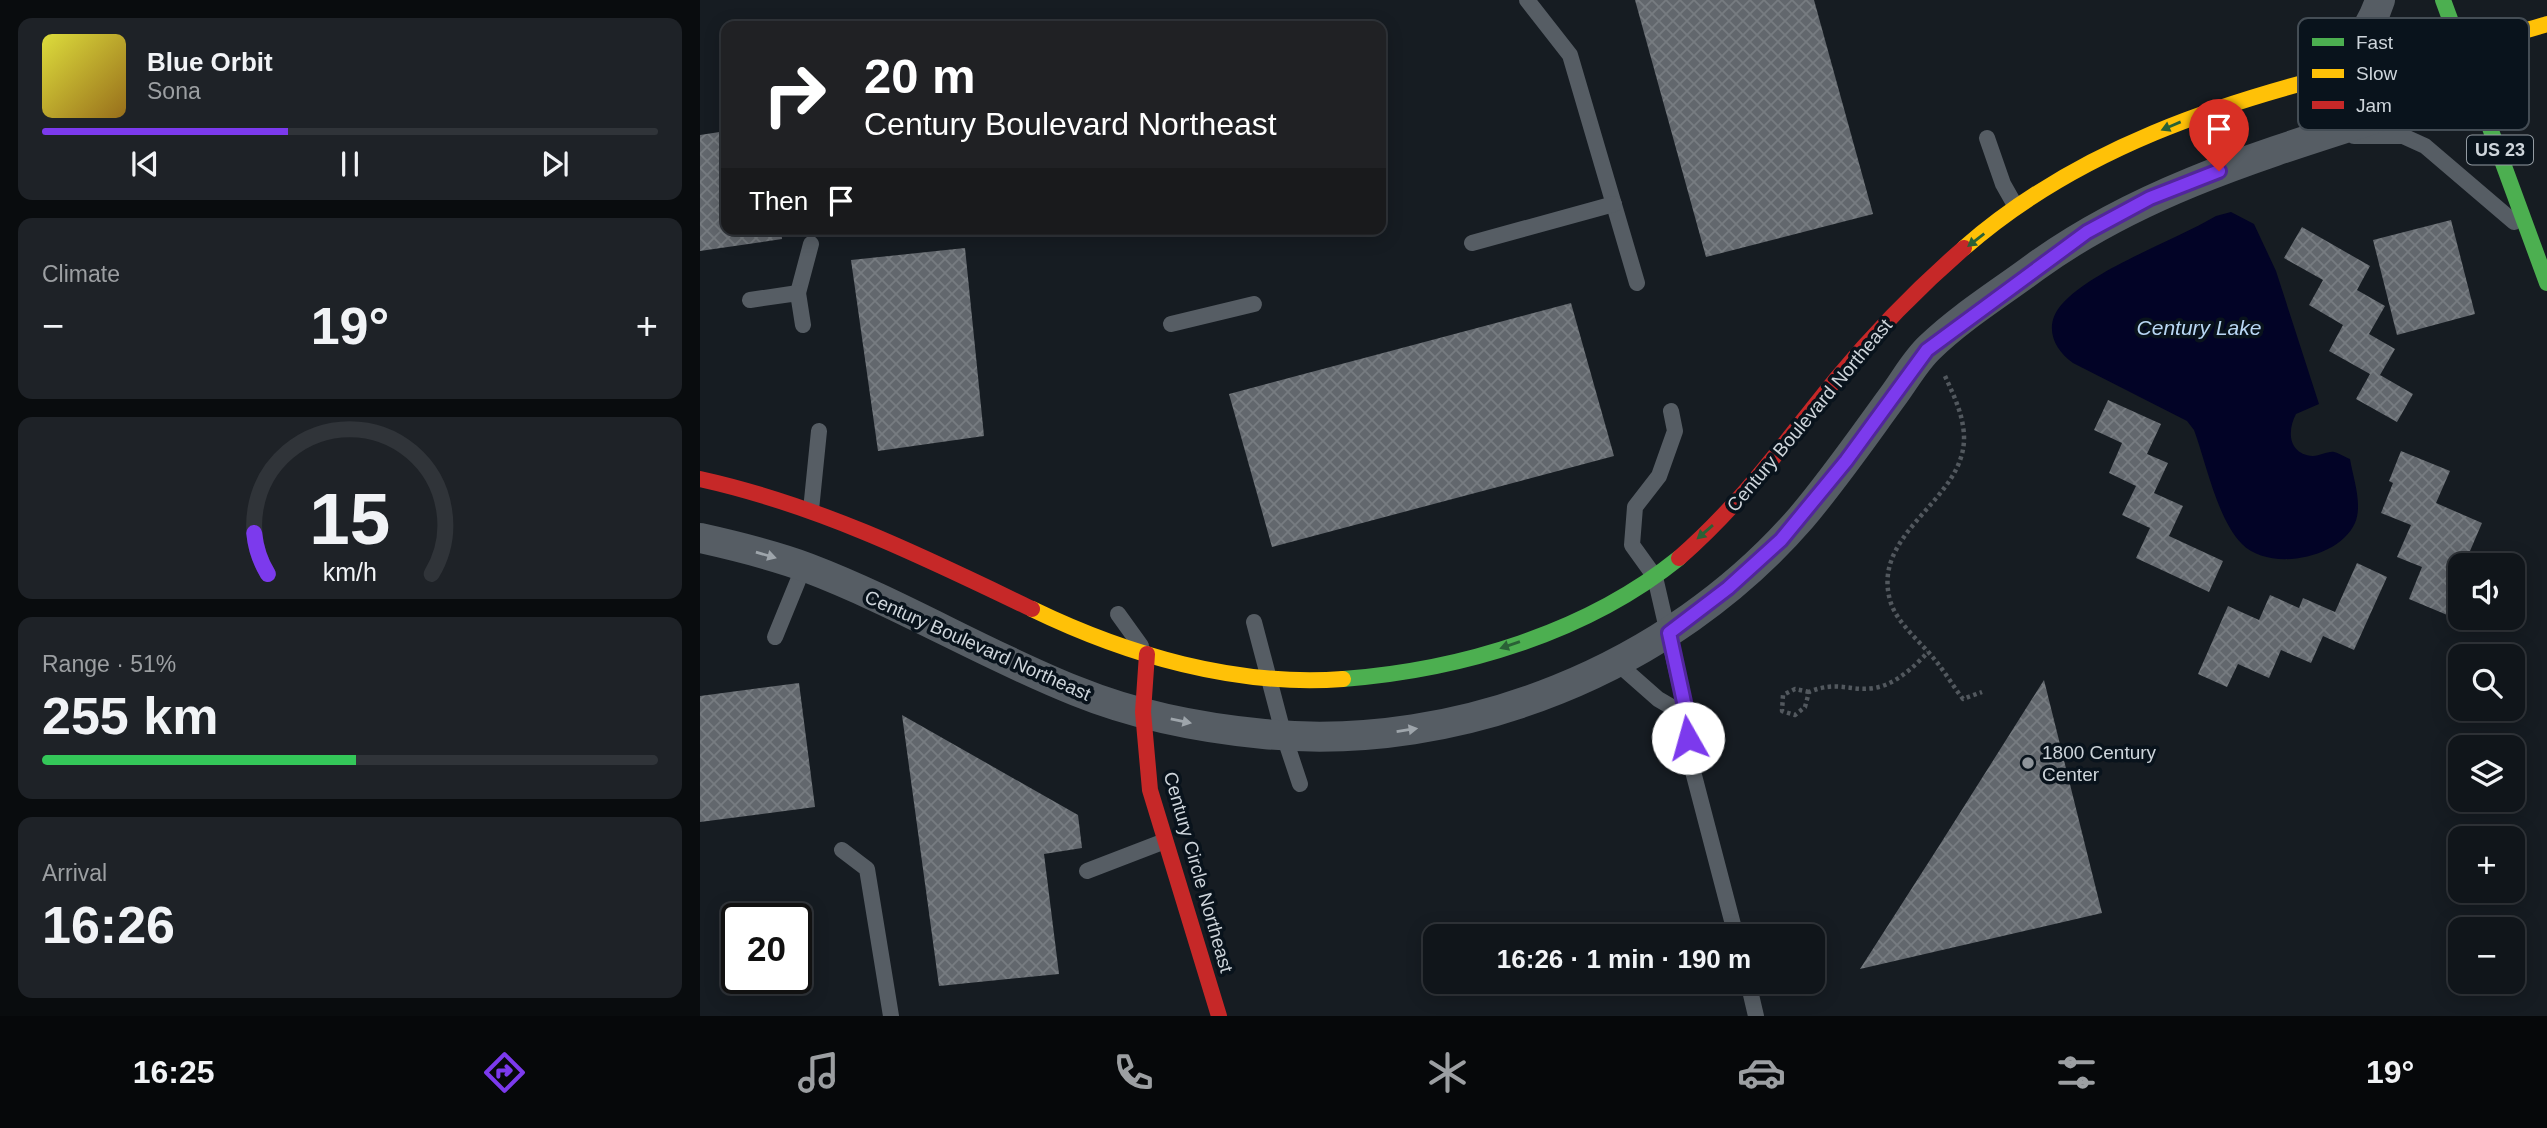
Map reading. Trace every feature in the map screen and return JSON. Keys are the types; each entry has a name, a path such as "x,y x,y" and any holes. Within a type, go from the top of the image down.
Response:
{"street":[{"name":"Century Boulevard Northeast","path":"2372,18 2380,0"},
{"name":"US 23","path":"2443,0 2450,18"},
{"name":"Century Boulevard Northeast","path":"2529,30 2547,24"},
{"name":"Century Boulevard Northeast","path":"700,479 810,510 928,558 1082,632 1146,654 1227,673 1268,677 1347,679 1441,666 1552,630 1655,576 1726,514 1754,485 1839,376 1901,308 1964,250 2059,180 2122,147 2191,118 2298,79"},
{"name":"Century Boulevard Northeast","path":"2259,95 2298,85"},
{"name":"Century Boulevard Northeast","path":"700,538 804,566 1077,692 1143,712 1218,728 1284,736 1359,735 1442,725 1534,698 1616,662 1669,633 1728,588 1781,540 1846,461 1927,350 2054,254 2122,212 2182,184 2342,130"},
{"name":"US 23","path":"2491,130 2547,283"},
{"name":"Century Circle Northeast","path":"1146,654 1143,712 1150,790 1219,1016"}],"lane":[{"path":"1527,0 1570,55 1637,283"},
{"path":"2306,142 2368,134 2403,136 2425,146 2530,236"},
{"path":"1987,138 2003,184 2017,209"},
{"path":"1472,243 1614,204"},
{"path":"803,325 798,293 811,244"},
{"path":"750,300 798,293"},
{"path":"1171,324 1254,304"},
{"path":"1671,411 1675,431 1659,476 1635,507 1632,545 1655,576 1687,716 1690,761 1732,924"},
{"path":"810,510 819,431"},
{"path":"775,637 804,566"},
{"path":"1118,614 1146,654"},
{"path":"1254,622 1284,736 1300,784"},
{"path":"1616,662 1658,699 1687,716"},
{"path":"1087,871 1165,841"},
{"path":"842,850 867,869 891,1016"},
{"path":"1751,994 1756,1016"}],"path":[{"path":"1945,376 1960,409 1964,439 1956,472 1899,543 1889,573 1890,601 1903,622 1963,699 1982,692"},
{"path":"1809,692 1805,707 1795,715 1782,711 1783,695 1795,689 1809,692 1821,687 1847,685 1874,688 1914,667 1928,652"}],"water":[{"name":"Century Lake","path":"2231,212 2254,224 2276,271 2319,404 2296,414 2291,427 2294,446 2313,456 2334,452 2350,459 2358,499 2355,523 2347,535 2334,545 2303,557 2269,558 2254,553 2242,544 2233,533 2219,505 2194,430 2187,421 2073,363 2060,351 2053,336 2056,312 2076,291 2135,256 2216,216"}],"building":[{"path":"1635,0 1814,0 1873,214 1706,257"},
{"path":"721,132 721,235 782,235 782,239 700,251 700,135"},
{"path":"2451,220 2475,314 2397,335 2373,240"},
{"path":"2302,227 2370,266 2357,290 2385,306 2369,334 2395,349 2380,375 2413,394 2397,422 2356,399 2370,374 2329,351 2343,325 2309,305 2323,280 2284,258"},
{"path":"965,248 984,436 878,451 851,260"},
{"path":"1571,303 1614,456 1272,547 1229,394"},
{"path":"2108,400 2161,424 2147,454 2168,463 2154,493 2183,506 2169,536 2223,561 2209,592 2136,558 2150,528 2122,515 2136,486 2109,473 2122,443 2094,430"},
{"path":"2401,451 2450,471 2436,503 2482,523 2469,553 2448,553 2448,615 2409,599 2422,567 2397,557 2411,525 2381,513 2393,483 2389,481"},
{"path":"2357,563 2387,577 2354,650 2323,636 2311,663 2281,650 2269,678 2238,664 2227,687 2198,674 2228,606 2259,620 2270,595 2299,608 2303,598 2335,612"},
{"name":"1800 Century Center","path":"2044,680 2102,913 1860,969 1939,846"},
{"path":"799,683 815,807 700,822 700,696"},
{"path":"902,715 1078,815 1082,848 1044,854 1059,974 939,986"}],"traffic: fast":[{"path":"2443,0 2450,18"},
{"path":"2491,130 2547,283"},
{"path":"1343,679 1432,667 1477,657 1520,643 1563,627 1604,607 1679,558"}],"traffic: slow":[{"path":"2529,29 2547,24"},
{"path":"1964,248 2008,213 2103,156 2205,113 2298,84"},
{"path":"1032,609 1106,640 1183,664 1263,678 1343,679"}],"traffic: jam":[{"path":"1679,558 1744,493 1882,327 1964,248"},
{"path":"700,479 786,503 870,534 1032,609"},
{"path":"1147,654 1143,712 1150,790 1219,1016"}],"place":[{"name":"1800 Century Center","path":"2028,763"}],"route":[{"path":"1688,738 1687,716 1669,633 1728,588 1804,515 1927,350 2035,267 2087,232 2150,198 2219,171"}]}
